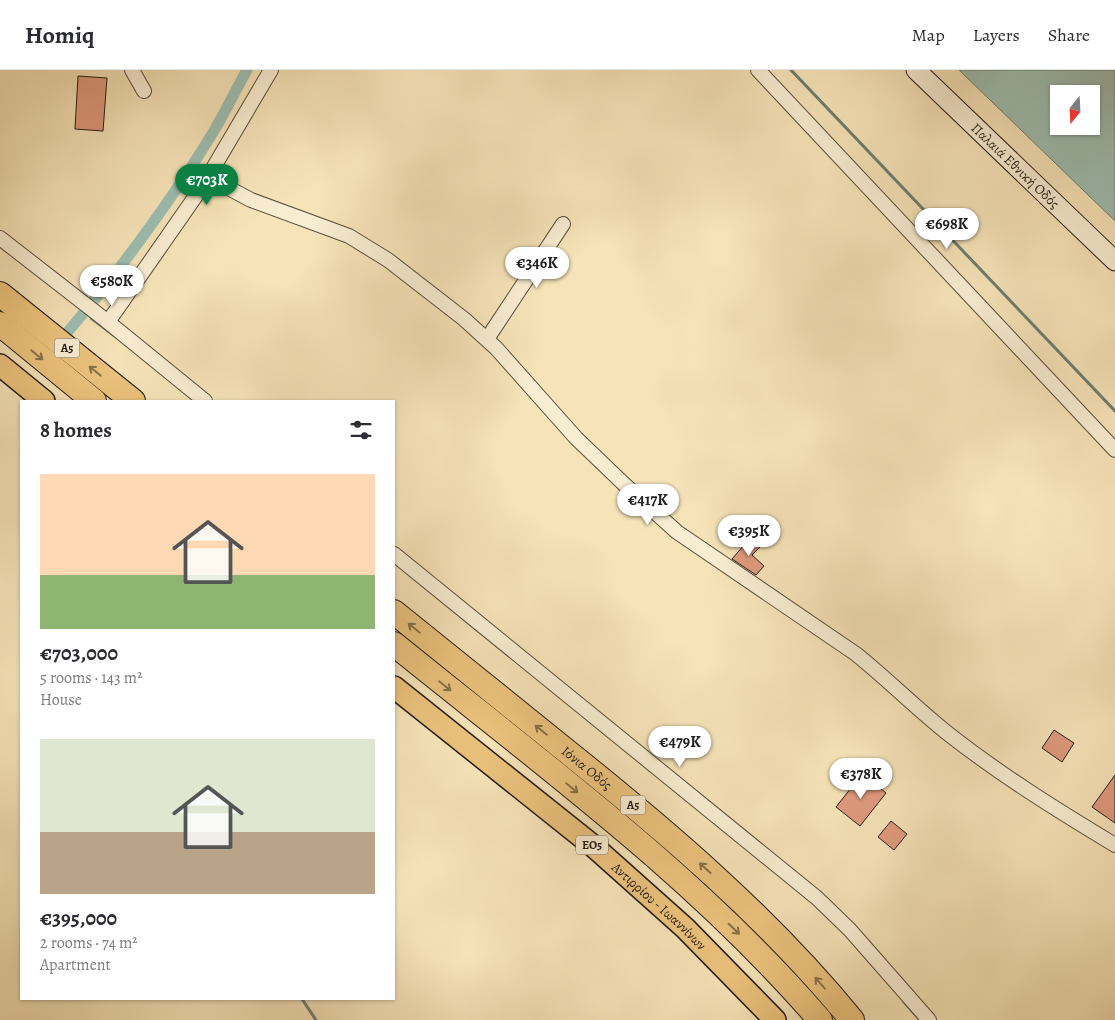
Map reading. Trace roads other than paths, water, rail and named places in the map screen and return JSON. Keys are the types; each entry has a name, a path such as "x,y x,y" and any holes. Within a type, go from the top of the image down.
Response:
{"highway":[{"name":"Α5","path":"0,294 132,400"},
{"name":"Α5","path":"0,324 93,400"},
{"name":"Ιόνια Οδός","path":"395,613 625,798 717,878 802,962 852,1020"},
{"name":"Ιόνια Οδός","path":"395,645 607,816 669,869 782,976 820,1020"}],"main road":[{"name":"Παλαιά Εθνική Οδός","path":"916,70 1115,261"},
{"path":"0,364 43,400"},
{"name":"Αντιρρίου - Ιωαννίνων","path":"395,688 592,845 685,928 775,1020"}],"street":[{"path":"132,70 144,91"},
{"path":"108,322 208,177 271,70"},
{"path":"758,70 1115,450"},
{"path":"208,177 251,200 322,225 357,241 388,260 487,339 576,438 677,532 856,654 877,670 945,731 989,763 1045,802 1115,844"},
{"path":"487,339 563,224"},
{"path":"0,238 204,400"},
{"path":"395,555 817,898 850,930 929,1020"}],"waterway":[{"path":"92,303 184,178 217,126 247,70"},
{"path":"791,70 1115,411"},
{"path":"66,334 86,310"},
{"path":"91,318 116,337"},
{"path":"303,1000 316,1020"},
{"path":"904,1002 920,1020"}]}
